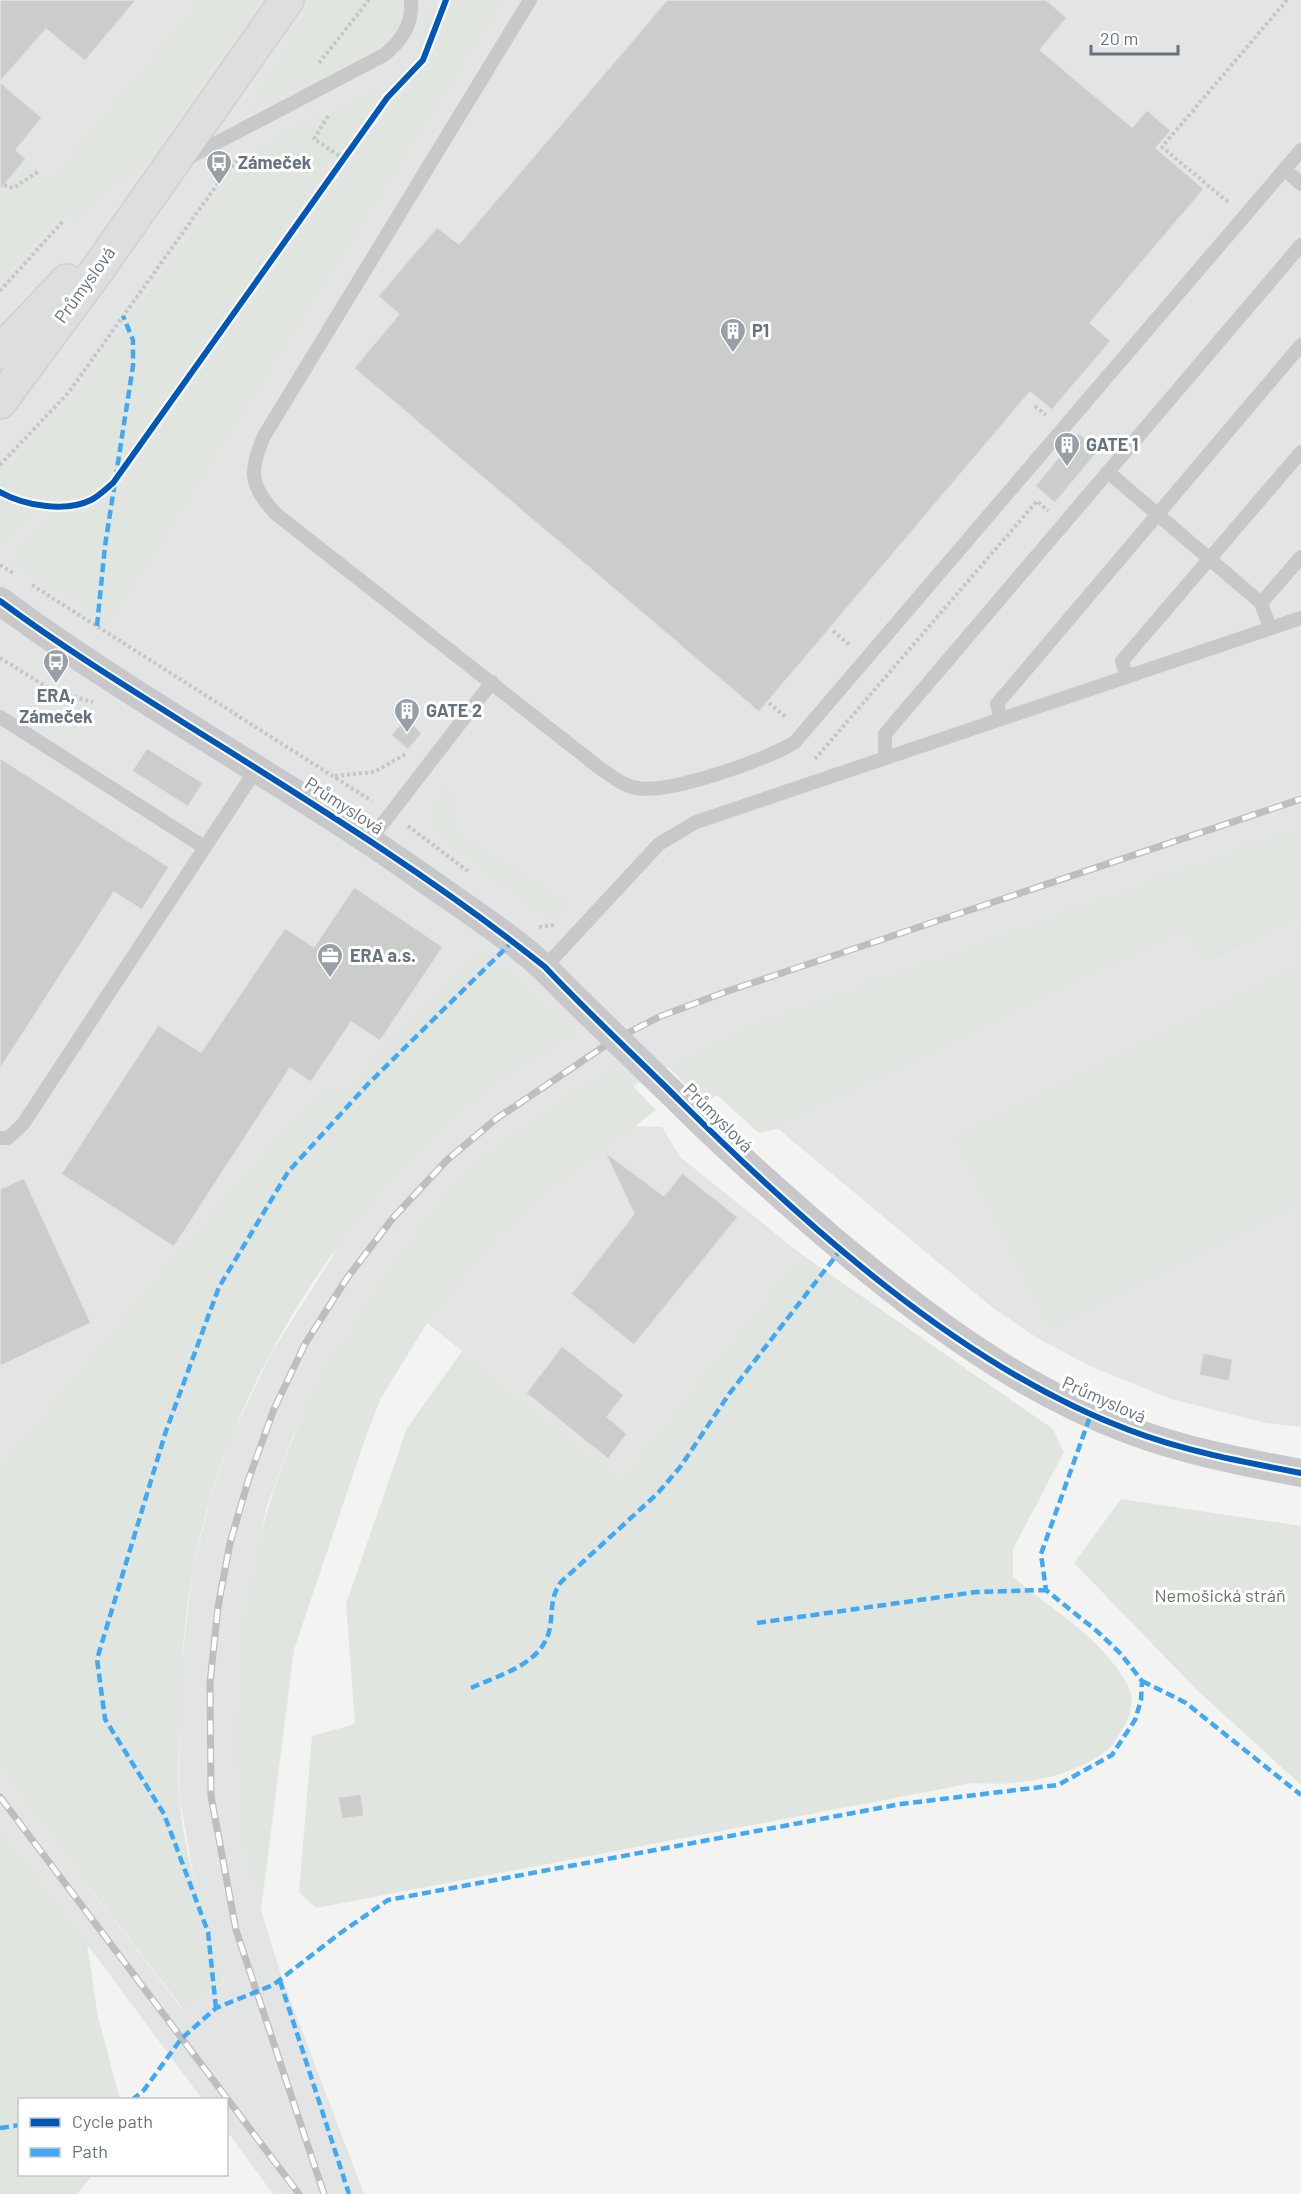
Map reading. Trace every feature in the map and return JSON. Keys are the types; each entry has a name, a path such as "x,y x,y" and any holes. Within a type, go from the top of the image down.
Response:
{"main road":[{"name":"Průmyslová","path":"0,402 287,0"},
{"name":"Průmyslová","path":"0,352 169,168"}],"street":[{"name":"Průmyslová","path":"0,601 156,705 370,840 545,967 737,1158 890,1289 942,1327 1010,1371 1129,1430 1170,1444 1301,1473"},
{"name":"Průmyslová","path":"0,620 156,705"}],"lane":[{"path":"169,168 384,56 401,39 407,28 411,0"},
{"path":"530,0 264,436 255,458 252,479 260,496 276,514 601,769 621,783 636,788 649,789 674,785 780,752 795,742 1301,150"},
{"path":"1284,169 1301,184"},
{"path":"885,758 885,734 1301,245"},
{"path":"1001,719 997,704 1301,345"},
{"path":"1127,677 1122,661 1301,452"},
{"path":"1108,472 1261,603 1270,628"},
{"path":"1261,603 1301,557"},
{"path":"545,967 645,857 675,832 696,822 1301,618"},
{"path":"370,840 492,682"},
{"path":"0,717 204,847"},
{"path":"0,1138 8,1138 23,1124 257,768"}],"path":[{"path":"312,72 369,0"},
{"path":"1244,216 1162,147 1287,0"},
{"path":"328,116 314,139 344,159"},
{"path":"0,465 69,392 224,175 247,150"},
{"path":"338,169 350,150"},
{"path":"4,185 13,188 39,171"},
{"path":"0,291 64,220"},
{"path":"0,565 19,577"},
{"path":"29,584 334,776 374,772 406,754"}],"shaded area":[{"path":"0,0 1301,0 1301,825 740,1028 613,1097 637,1126 662,1127 680,1157 801,1254 621,1477 379,1285 349,1329 293,1436 267,1506 251,1580 261,1910 281,1975 364,2194 273,2194 228,2132 228,2098 201,2098 0,1827 0,1766 27,1806 183,2010 224,1983 195,1884 179,1795 180,1679 193,1568 210,1500 232,1435 272,1352 336,1251 10,1456 0,1465"},
{"path":"1301,921 1301,1427 1266,1423 1171,1399 1092,1367 1039,1339 993,1308 778,1129 1187,931 1203,966"}],"green space":[{"path":"200,0 261,0 156,152 73,222 62,213 0,283 0,190 26,159 50,181"},
{"path":"317,0 399,0 399,26 392,40 371,57 340,72 279,95 250,112 249,109 290,40"},
{"path":"432,0 438,0 423,52 412,67 383,96 107,482 84,496 55,500 26,495 1,484 0,475 73,397 241,165 281,134 360,100 388,83 416,49"},
{"path":"452,0 504,0 111,622 9,561 54,512 89,509 104,502 118,489 394,103 424,73 436,56"},
{"path":"0,498 16,508 37,510 0,550"},
{"path":"446,784 452,789 453,829 573,906 556,915 538,914 431,829 434,807"},
{"path":"1301,825 1301,921 1202,966 1187,931 778,1129 759,1133 717,1095 705,1103 668,1067 740,1028"},
{"path":"478,951 519,981 577,1032 496,1085 450,1120 410,1159 373,1201 305,1294 276,1343 250,1394 228,1446 202,1527 191,1583 184,1641 178,1770 182,1819 191,1866 224,1982 184,2010 27,1806 0,1766 0,1465 10,1456 179,1250 313,1099 326,1091 341,1094"},
{"path":"1301,965 1301,1205 1050,1330 954,1136"},
{"path":"614,1067 656,1110 534,1203 499,1235 427,1323 380,1400 294,1650 261,1910 241,1823 238,1792 237,1715 241,1653 249,1594 261,1536 277,1480 298,1426 324,1373 354,1321 389,1270 449,1191 514,1134"},
{"path":"801,1254 1053,1429 1064,1452 1013,1549 1013,1577 1076,1626 1118,1669 1128,1686 1132,1702 1126,1723 1114,1743 1107,1750 1077,1768 1025,1782 973,1783 316,1908 299,1892 312,1736 355,1724 346,1604 407,1428 462,1351 621,1477"},
{"name":"Nemošická stráň","path":"1121,1499 1301,1526 1301,1785 1197,1690 1074,1563"},
{"path":"0,1827 87,1943 98,2017 120,2098 18,2098 18,2176 92,2176 77,2194 0,2194"}],"building":[{"path":"0,0 136,0 85,61 46,29 0,82"},
{"name":"P1","path":"667,0 1046,0 1067,18 1040,50 1132,127 1147,110 1171,131 1156,148 1204,189 1090,323 1111,341 1052,410 1030,392 759,712 354,368 399,314 378,296 437,227 459,244"},
{"path":"0,82 42,118 16,150 26,159 0,190"},
{"name":"GATE 1","path":"1079,433 1099,450 1055,503 1035,486"},
{"name":"GATE 2","path":"406,718 422,733 408,750 391,735"},
{"path":"147,748 203,783 188,807 132,771"},
{"path":"0,758 169,867 142,910 114,892 0,1069"},
{"path":"354,887 443,947 380,1041 351,1022 311,1082 290,1068 174,1247 61,1174 158,1025 201,1052 285,928 314,947"},
{"path":"605,1152 664,1196 682,1173 738,1217 634,1345 571,1294 634,1214"},
{"path":"24,1178 91,1323 0,1366 0,1189"},
{"path":"562,1346 624,1395 607,1417 627,1434 608,1459 526,1393"},
{"path":"1203,1353 1233,1359 1229,1381 1199,1375"},
{"path":"361,1794 364,1816 342,1819 338,1797"}],"railway":[{"path":"324,2194 236,1930 211,1796 210,1683 218,1607 230,1543 249,1478 274,1409 305,1344 347,1278 393,1218 447,1160 496,1119 612,1041 661,1016 728,991 1301,799"},
{"path":"0,1797 227,2098"},
{"path":"228,2100 299,2194"}],"marked path":[{"path":"97,626 105,546 133,366 133,340 123,316"},
{"path":"216,2008 208,1932 164,1814 105,1719 97,1659 166,1431 219,1287 288,1172 368,1084 513,941"},
{"path":"471,1688 520,1666 539,1650 546,1640 550,1627 553,1598 561,1582 657,1494 681,1466 729,1394 842,1248"},
{"path":"134,2098 144,2090 181,2039 216,2008 273,1985 388,1900 901,1804 1058,1785 1112,1755 1135,1720 1141,1700 1142,1681 1121,1654 1098,1632 1046,1590 1041,1554 1091,1414"},
{"path":"757,1623 976,1592 1046,1590"},
{"path":"1142,1681 1186,1703 1301,1795"},
{"path":"280,1981 349,2194"},
{"path":"0,2128 18,2125"}],"cycle path":[{"path":"0,492 20,501 57,507 81,504 91,500 113,483 387,98 423,60 446,0"},
{"path":"0,601 102,671 380,848 505,936 545,967 578,1002 780,1197 834,1244 947,1332 1007,1370 1067,1403 1129,1430 1192,1450 1301,1473"}],"place":[{"name":"Zámeček","path":"219,186"},
{"name":"P1","path":"733,354"},
{"name":"GATE 1","path":"1067,468"},
{"name":"ERA, Zámeček","path":"56,685"},
{"name":"GATE 2","path":"407,734"},
{"name":"ERA a.s.","path":"330,979"}]}
